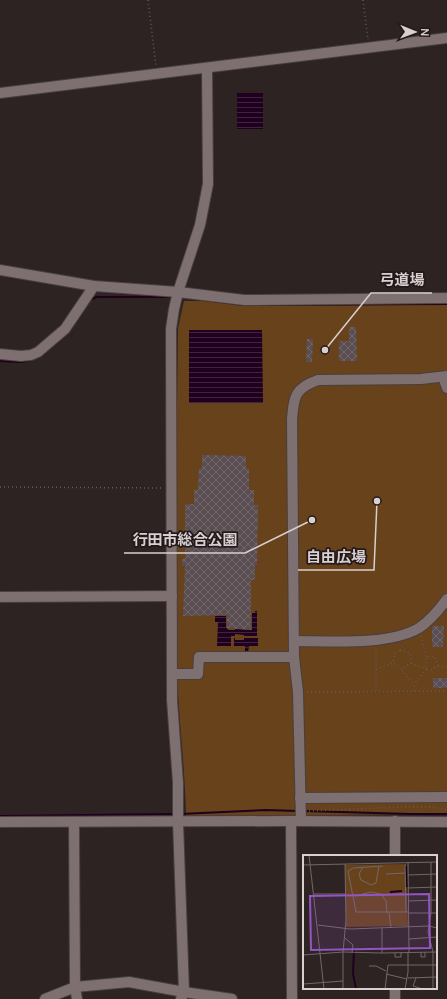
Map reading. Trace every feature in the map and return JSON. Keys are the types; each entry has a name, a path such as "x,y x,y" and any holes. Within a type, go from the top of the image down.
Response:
{"street":[{"path":"0,93 447,38"},
{"path":"183,995 178,783 172,700 171,329 178,292 200,225 208,184 207,68"},
{"path":"0,270 94,286 178,292 244,300 447,298"},
{"path":"0,354 21,356 31,355 38,352 65,329 94,286"},
{"path":"292,999 297,818 300,798 298,692 294,657 292,419 294,398 298,390 318,380 422,379 445,376 447,388"},
{"path":"0,598 172,596"},
{"path":"294,641 376,640 399,636 419,628 438,612 447,599"},
{"path":"172,674 198,674 199,657 294,657"},
{"path":"300,798 447,797"},
{"path":"0,822 178,822 297,818 447,822"},
{"path":"395,821 395,855"},
{"path":"74,823 76,999"},
{"path":"45,999 75,987 129,982 183,995 232,999"},
{"path":"394,999 395,989"}],"path":[{"path":"148,0 157,74"},
{"path":"363,0 369,48"},
{"path":"0,487 172,488"},
{"path":"414,692 414,685 426,669 426,657 419,628"},
{"path":"376,640 376,693"},
{"path":"393,663 395,653 400,650 410,653 411,663"},
{"path":"426,657 434,656 438,666"},
{"path":"376,669 393,663"},
{"path":"393,663 402,669 414,685"},
{"path":"411,663 432,670 438,666 447,667"},
{"path":"402,669 411,663"},
{"path":"298,692 447,692"},
{"path":"297,818 402,807 447,810"}],"shaded area":[{"path":"237,93 263,93 263,129 237,129"},
{"path":"184,301 447,302 447,814 186,816 177,674 175,588 178,328"},
{"path":"189,330 262,330 263,403 189,403"},
{"path":"255,611 257,611 257,636 235,634 235,636 231,636 231,646 217,646 218,622 215,622 215,616 226,616 226,628 228,630 252,630 252,613 255,613"},
{"path":"234,638 235,640 244,640 244,638 258,638 258,646 249,646 248,653 245,653 245,646 234,646"}],"building":[{"path":"349,327 356,327 357,361 339,361 339,341 349,341"},
{"path":"307,339 313,339 312,362 306,362"},
{"path":"202,455 246,456 246,468 249,468 249,490 254,490 254,505 258,505 257,565 255,565 255,580 251,580 251,630 227,628 227,615 183,616 185,565 182,566 182,559 185,559 185,506 186,504 194,504 194,490 198,490 199,468 202,468"},
{"path":"432,626 444,626 443,647 432,647"},
{"path":"433,678 447,678 447,688 433,688"}],"waterway":[{"path":"89,300 97,297 174,297"},
{"path":"181,297 244,305"},
{"path":"254,305 447,304"},
{"path":"0,361 21,362 32,359"},
{"path":"180,814 266,810 298,811"},
{"path":"304,811 447,814"},
{"path":"0,816 174,814"}],"place":[{"name":"弓道場","path":"325,350"},
{"name":"自由広場","path":"377,501"},
{"name":"行田市総合公園","path":"312,520"}]}
